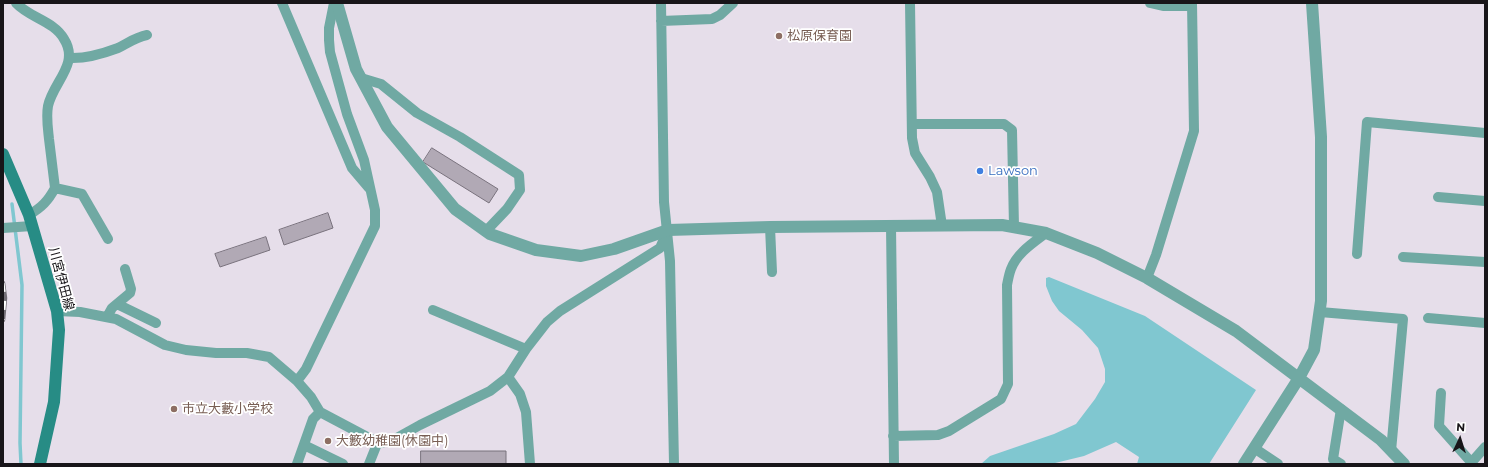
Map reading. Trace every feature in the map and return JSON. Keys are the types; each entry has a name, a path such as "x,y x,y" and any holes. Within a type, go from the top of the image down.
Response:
{"main road":[{"name":"川宮伊田線","path":"3,154 31,220 57,311 59,330 54,402 40,464"}],"street":[{"path":"3,228 31,220 50,197 55,188 47,122 48,106 54,90 68,65 69,58 69,53 64,39 55,28 26,12 16,3"},
{"path":"282,3 352,168 370,190"},
{"path":"297,381 306,369 375,226 375,210 364,160 346,114 330,52 329,28 335,3"},
{"path":"335,3 356,69 387,127 455,209 490,234 536,250 582,256 614,249 668,230 770,227 1002,226 1046,233 1097,253 1147,278 1236,331 1381,440 1404,464"},
{"path":"661,3 664,202 668,230 670,267 674,464"},
{"path":"661,21 712,19 720,15 732,3"},
{"path":"910,3 912,138 915,153 930,177 936,192 942,226"},
{"path":"1147,278 1158,248 1194,131 1192,4 1163,6 1150,3"},
{"path":"1244,464 1299,378 1314,350 1320,312 1321,137 1312,3"},
{"path":"69,58 83,59 100,54 119,47 139,36 147,35"},
{"path":"361,78 381,84 417,113 519,175 520,190 507,209 486,231"},
{"path":"1357,254 1366,122 1485,133"},
{"path":"912,124 1004,124 1012,130 1014,228"},
{"path":"55,188 82,194 108,239"},
{"path":"1438,197 1485,201"},
{"path":"891,226 894,464"},
{"path":"770,227 772,272"},
{"path":"377,444 392,440 490,391 508,376 526,349 547,322 560,311 660,248 668,230"},
{"path":"894,436 938,435 948,431 1001,399 1008,384 1008,285 1010,269 1027,247 1046,233"},
{"path":"1403,256 1485,262"},
{"path":"107,317 112,308 130,293 131,289 125,269"},
{"path":"117,304 156,323"},
{"path":"433,310 526,349"},
{"path":"57,311 80,312 116,319 165,345 186,350 216,353 247,352 269,358 297,381 311,397 320,412 371,439 377,444"},
{"path":"1320,312 1403,319 1391,451"},
{"path":"1428,318 1485,323"},
{"path":"508,376 520,394 526,412 530,464"},
{"path":"1441,393 1439,426 1471,463 1485,447"},
{"path":"1341,410 1333,459 1341,464"},
{"path":"297,464 313,420 320,412"},
{"path":"369,464 377,444"},
{"path":"304,445 343,464"},
{"path":"1254,448 1278,464"}],"water":[{"path":"1049,277 1145,316 1256,390 1209,464 1137,464 1139,457 1116,442 1084,456 1051,464 981,464 990,456 1054,434 1076,424 1095,399 1105,382 1105,369 1098,348 1082,330 1059,311 1052,301 1046,286 1046,278"}],"building":[{"path":"432,148 498,189 489,203 423,162"},
{"path":"328,213 333,228 284,245 279,230"},
{"path":"266,237 270,250 220,267 215,254"},
{"path":"421,451 506,451 506,464 421,464"}],"waterway":[{"path":"12,204 22,285 21,464"}],"railway":[{"path":"3,283 5,298 3,320"}],"place":[{"name":"松原保育園","path":"779,36"},
{"name":"Lawson","path":"980,171"},
{"name":"市立大藪小学校","path":"174,409"},
{"name":"大籔幼稚園(休園中)","path":"328,441"}]}
